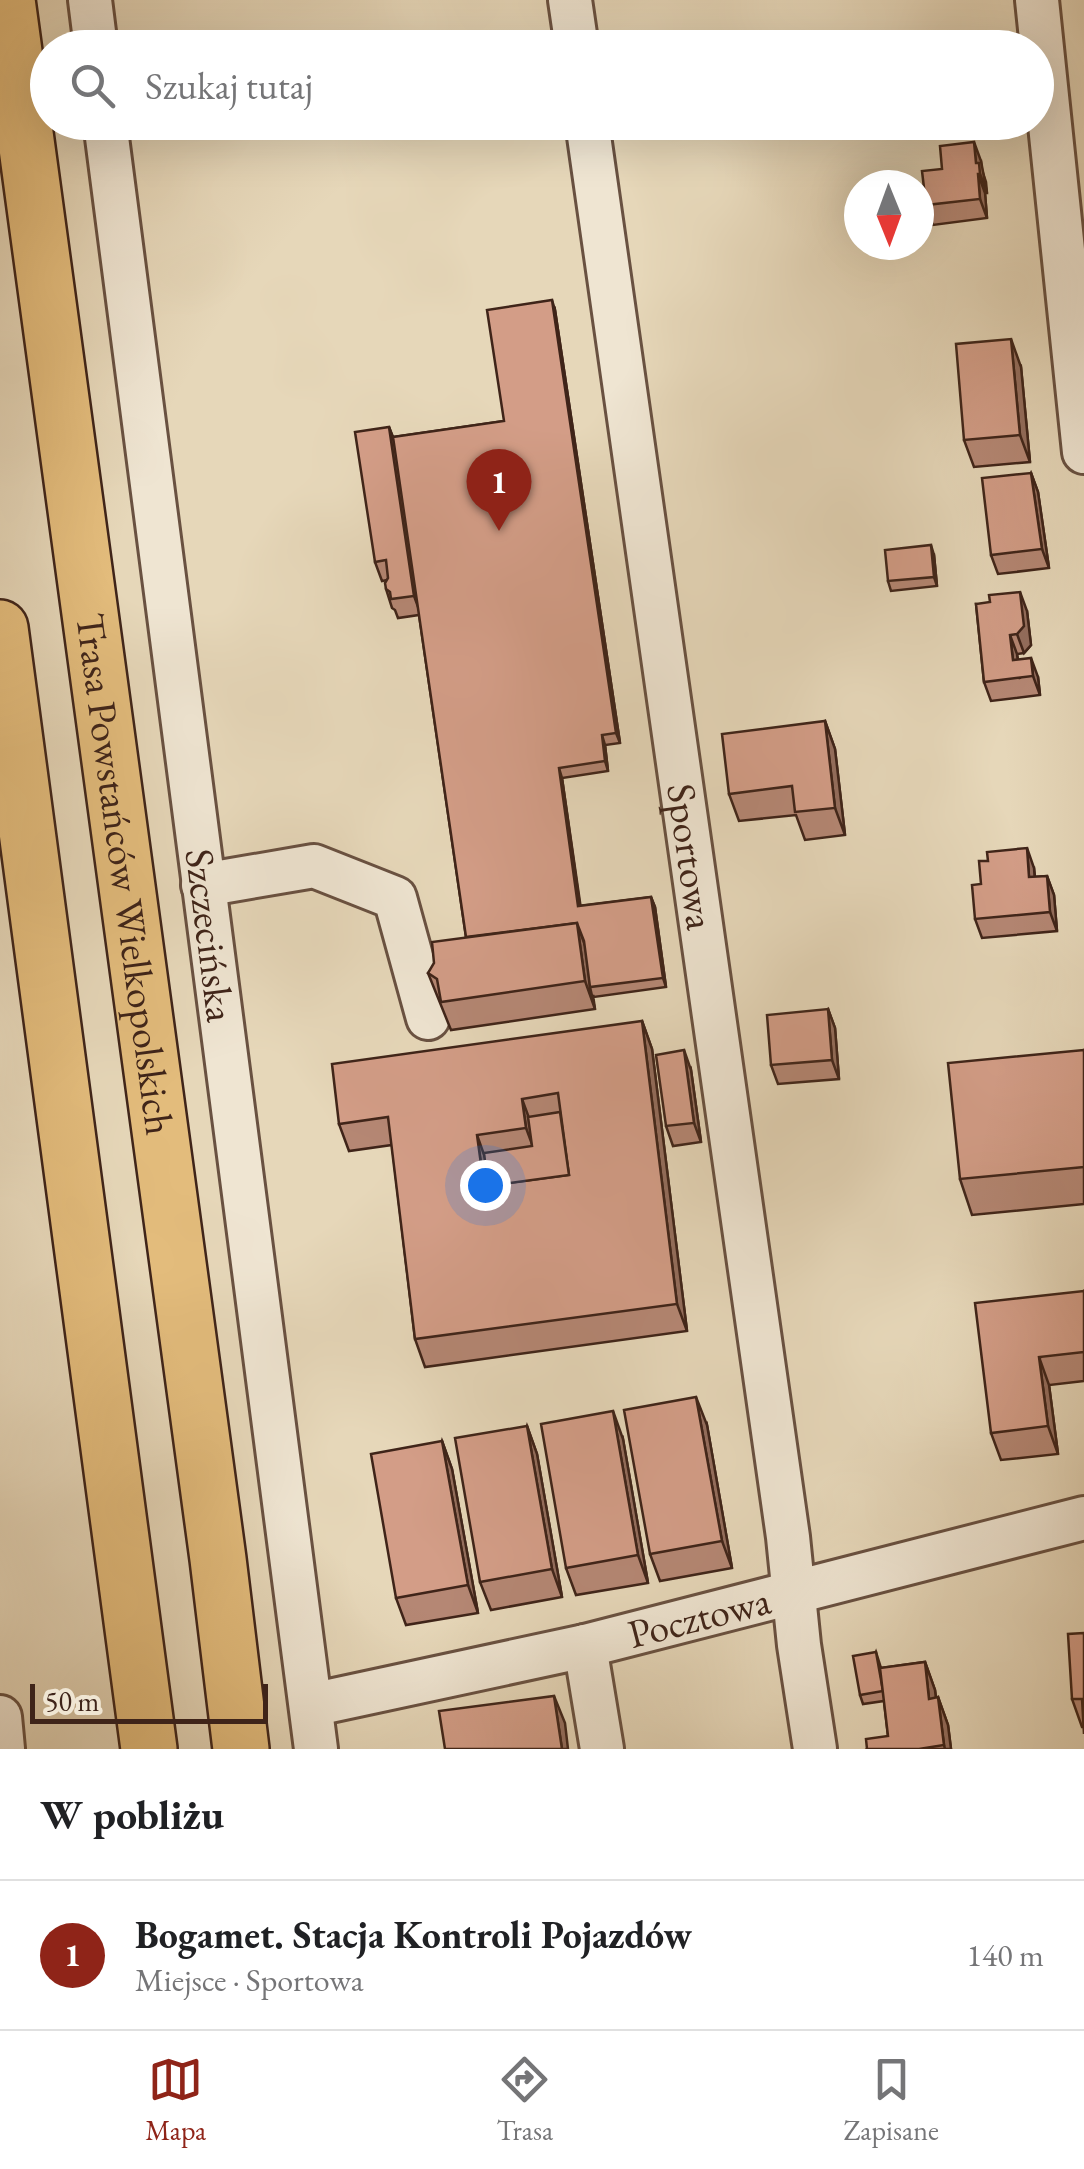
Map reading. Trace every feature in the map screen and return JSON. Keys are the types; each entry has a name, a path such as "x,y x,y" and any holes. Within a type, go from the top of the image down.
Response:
{"highway":[{"name":"Trasa Powstańców Wielkopolskich","path":"7,0 242,1749"},
{"path":"0,628 150,1749"}],"street":[{"path":"90,0 94,30"},
{"path":"570,0 574,30"},
{"path":"1038,0 1041,30"},
{"name":"Szczecińska","path":"107,140 316,1749"},
{"name":"Sportowa","path":"590,140 815,1749"},
{"path":"1052,140 1084,452"},
{"path":"203,885 314,866 395,898 428,1018"},
{"name":"Pocztowa","path":"311,1705 585,1646 1084,1518"},
{"path":"585,1646 602,1749"},
{"path":"0,1717 3,1749"}],"building":[{"path":"974,142 980,199 934,204 932,170 942,169 940,146"},
{"path":"552,300 616,733 602,735 605,761 559,768 578,906 651,897 663,978 590,987 584,941 577,923 466,937 393,437 504,421 487,310"},
{"path":"1011,339 1020,435 964,440 956,344"},
{"path":"389,427 414,596 391,599 385,583 386,560 375,562 355,432"},
{"path":"1031,473 1042,549 991,555 982,478"},
{"path":"931,545 934,577 888,581 885,550"},
{"path":"1020,592 1024,626 1010,635 1013,660 1031,658 1033,676 984,682 976,604 990,602 989,595"},
{"path":"825,721 835,808 795,812 792,786 729,794 722,734"},
{"path":"1027,848 1029,877 1047,876 1050,912 975,919 972,885 981,884 979,861 988,861 987,852"},
{"path":"577,923 585,981 441,1002 437,979 428,973 434,963 432,942"},
{"path":"828,1009 832,1060 771,1065 767,1015"},
{"path":"642,1021 677,1304 415,1339 388,1117 339,1124 332,1064","holes":["558,1093 569,1175 484,1186 477,1135 526,1128 522,1099"]},
{"path":"684,1050 694,1123 666,1126 656,1055"},
{"path":"1084,1050 1084,1167 960,1179 948,1063"},
{"path":"560,1112 569,1175 488,1186 484,1153 532,1146 528,1117"},
{"path":"1084,1291 1084,1352 1039,1357 1048,1426 991,1433 975,1303"},
{"path":"696,1397 722,1541 650,1554 624,1410"},
{"path":"613,1411 638,1555 566,1568 541,1424"},
{"path":"527,1426 552,1569 480,1582 455,1438"},
{"path":"442,1441 468,1585 396,1598 371,1454"},
{"path":"1084,1633 1084,1734 1082,1699 1072,1699 1068,1634"},
{"path":"876,1652 883,1691 860,1695 853,1656"},
{"path":"925,1662 929,1699 938,1697 944,1745 867,1749 866,1739 888,1736 880,1668"},
{"path":"554,1696 562,1749 445,1749 439,1711"}],"place":[{"name":"Bogamet. Stacja Kontroli Pojazdów","path":"499,531"}]}
